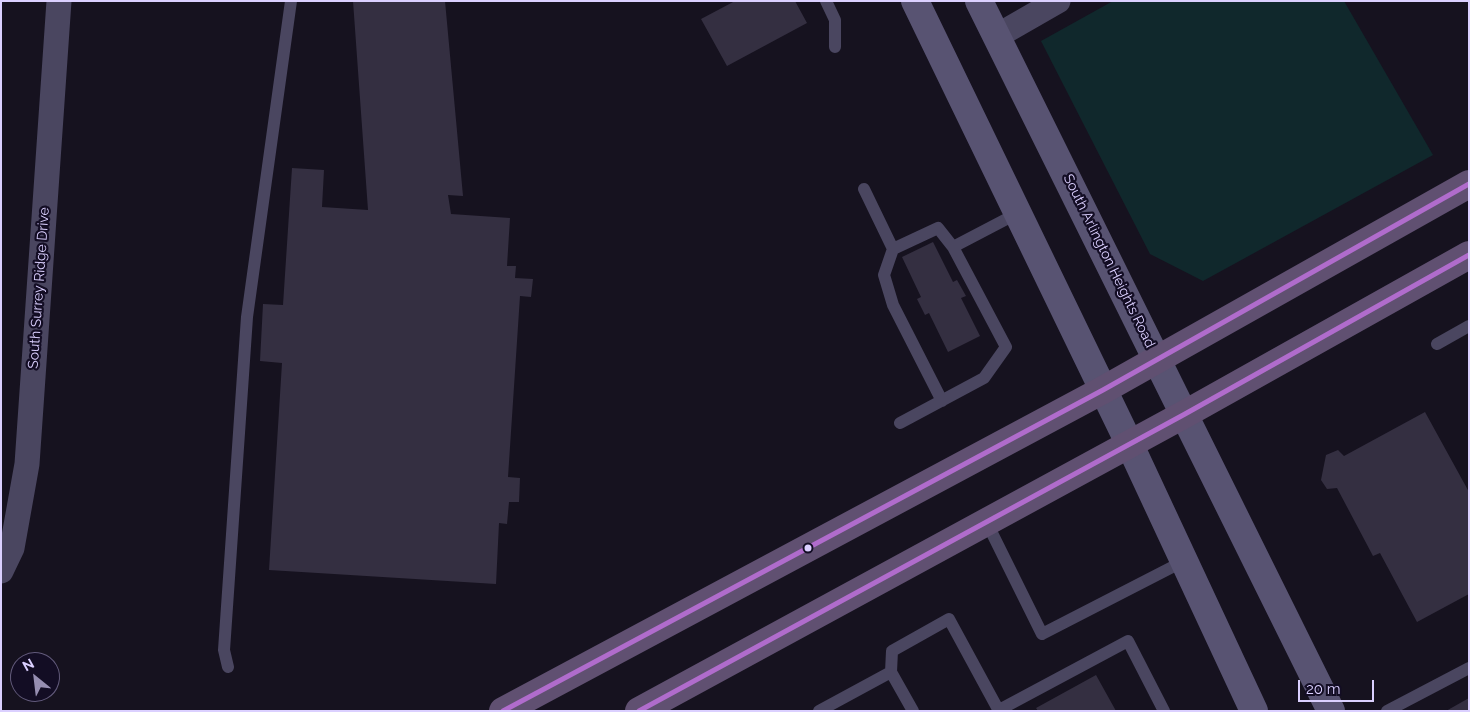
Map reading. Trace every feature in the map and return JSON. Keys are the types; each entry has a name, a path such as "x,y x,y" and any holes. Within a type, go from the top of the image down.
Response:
{"main road":[{"path":"915,1 1129,443 1254,711"},
{"name":"South Arlington Heights Road","path":"979,1 1331,711"},
{"path":"504,711 1103,390 1469,184"},
{"path":"639,711 1185,414 1469,255"}],"street":[{"name":"South Surrey Ridge Drive","path":"1,572 12,548 28,464 59,1"},
{"path":"996,36 1058,1"}],"lane":[{"path":"228,668 224,650 247,316 291,1"},
{"path":"826,1 836,20 834,47"},
{"path":"864,189 893,249 884,275 893,305 942,400"},
{"path":"953,247 1018,212"},
{"path":"893,249 938,228 953,247 1006,347 984,378 900,424"},
{"path":"1437,344 1469,326"},
{"path":"986,521 1042,634 1184,561"},
{"path":"913,711 891,672 892,651 949,619 999,710 1128,641 1164,711"},
{"path":"1386,711 1469,668"},
{"path":"819,711 891,672"}],"green space":[{"path":"1113,1 1344,1 1433,155 1203,281 1150,254 1041,41"}],"building":[{"path":"353,1 445,1 463,196 448,195 451,214 510,218 507,266 516,266 515,278 533,279 531,297 520,296 508,477 520,478 519,502 509,502 507,524 499,523 496,584 269,570 282,363 260,361 263,304 283,305 292,168 324,170 322,207 368,210"},
{"path":"735,1 795,1 807,23 727,66 701,19"},
{"path":"933,242 953,282 957,280 966,296 961,298 980,336 948,352 929,313 925,315 917,299 921,297 902,257"},
{"path":"1425,412 1469,492 1469,594 1417,622 1380,553 1373,556 1337,488 1327,489 1321,480 1326,455 1338,450 1344,456"},
{"path":"1096,675 1116,711 1038,711 1036,708"},
{"path":"1469,698 1469,711 1446,711"}],"transit line":[{"path":"503,711 1103,390 1469,184"},
{"path":"639,711 1185,414 1469,255"}]}
